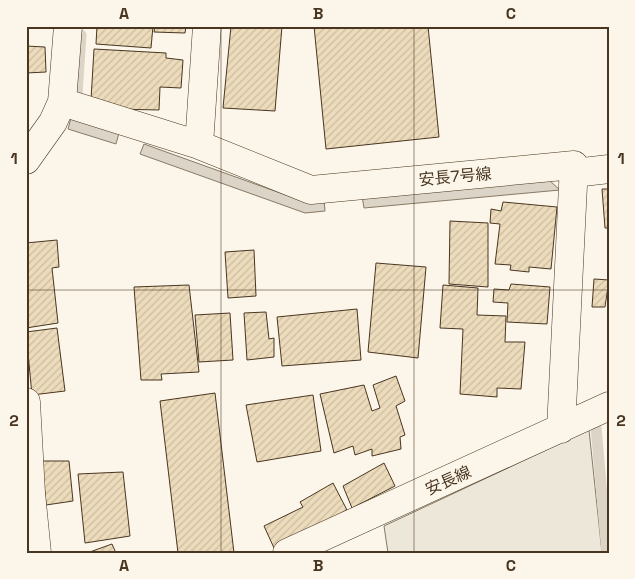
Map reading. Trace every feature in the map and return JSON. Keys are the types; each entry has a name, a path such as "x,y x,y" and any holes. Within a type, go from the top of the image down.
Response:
{"street":[{"path":"26,160 53,122 62,102 68,26"},
{"path":"62,102 199,145 207,26"},
{"name":"安長7号線","path":"199,145 311,190 574,165 574,173"},
{"path":"561,429 574,173 609,169"},
{"path":"26,402 29,492 37,553"},
{"name":"安長線","path":"287,553 609,406"}],"shaded area":[{"path":"71,118 119,133 116,144 68,129"},
{"path":"144,144 308,203 324,199 325,211 305,213 140,154"},
{"path":"549,180 560,190 364,208 362,196"},
{"path":"589,430 602,553 388,553 384,526"}],"building":[{"path":"97,26 153,26 151,48 96,44"},
{"path":"155,26 186,26 185,33 154,32"},
{"path":"231,26 282,26 275,111 223,108"},
{"path":"314,26 428,26 439,137 326,149"},
{"path":"26,46 45,47 46,72 26,73"},
{"path":"94,49 166,53 166,58 183,60 181,88 160,87 159,110 115,109 91,100"},
{"path":"602,189 609,189 609,228 605,228"},
{"path":"503,202 557,207 551,269 529,267 529,272 510,270 511,265 495,264 500,224 490,223 491,209 501,211"},
{"path":"450,221 488,223 488,287 449,284"},
{"path":"57,240 59,267 52,268 58,323 26,328 26,243"},
{"path":"254,250 256,296 228,298 225,252"},
{"path":"376,263 426,267 418,358 368,352"},
{"path":"594,279 609,280 605,307 592,307"},
{"path":"511,284 550,287 547,324 507,322 508,303 493,302 494,289 509,290"},
{"path":"189,285 199,372 161,374 162,380 141,380 134,287"},
{"path":"443,285 478,288 477,315 506,316 505,342 525,342 521,389 497,388 497,397 460,394 463,329 440,328"},
{"path":"357,309 361,360 282,366 277,317"},
{"path":"266,312 269,339 274,338 274,357 247,360 244,313"},
{"path":"230,313 233,360 199,362 195,315"},
{"path":"57,328 65,391 32,395 26,332"},
{"path":"396,376 405,401 396,406 405,435 400,437 401,449 372,456 372,449 355,455 353,446 334,453 320,394 364,385 372,411 380,408 373,385"},
{"path":"215,393 234,553 178,553 160,401"},
{"path":"313,395 321,451 257,462 246,405"},
{"path":"42,461 69,461 73,501 46,505"},
{"path":"384,463 395,486 352,508 343,486"},
{"path":"123,472 130,536 85,543 78,474"},
{"path":"333,483 347,510 274,548 264,526 303,507 300,502"},
{"path":"112,544 116,553 87,553"}],"waterway":[{"path":"77,94 81,35"},
{"path":"596,427 607,553"}]}
